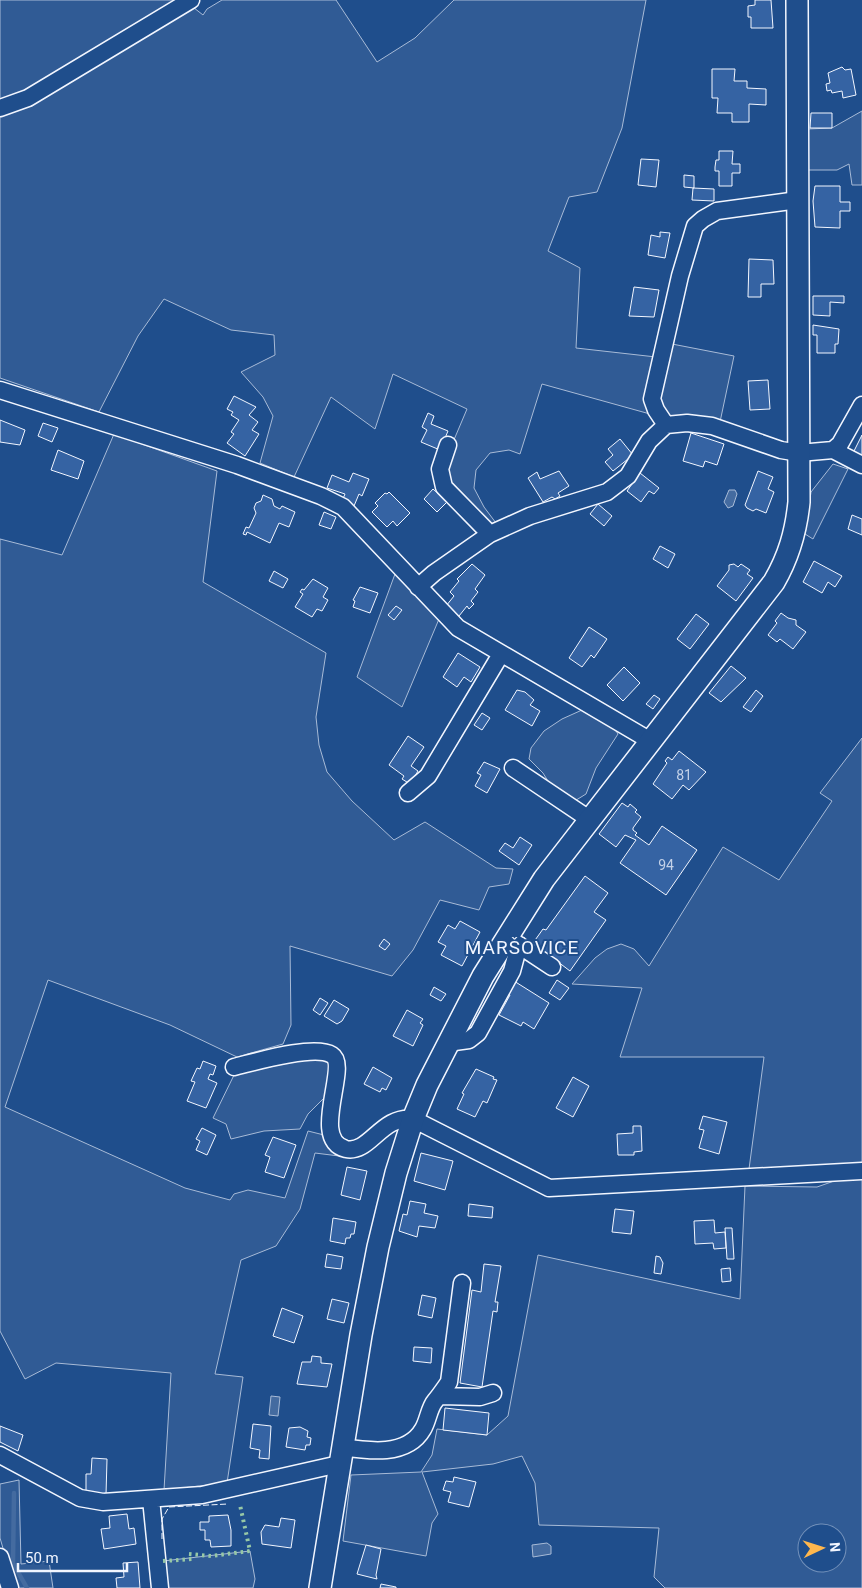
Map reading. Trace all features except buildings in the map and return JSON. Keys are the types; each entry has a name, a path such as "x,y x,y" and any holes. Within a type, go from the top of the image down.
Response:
{"main road":[{"path":"320,1588 340,1455 378,1247 396,1172 413,1119 447,1043 513,942 544,879 755,607 785,563 797,526 799,453 798,0"}],"street":[{"path":"0,108 37,93 191,0"},
{"path":"666,425 656,410 652,399 680,276 695,226 717,211 798,200"},
{"path":"0,390 237,465 321,496 343,507 458,628 650,740"},
{"path":"833,450 840,444 862,405"},
{"path":"418,587 434,573 490,534 530,516 607,492 628,476 649,440 666,425 687,423 712,426 781,450 799,453 833,450 862,465"},
{"path":"448,445 440,469 444,487 490,534"},
{"path":"408,793 428,776 501,654"},
{"path":"513,768 589,819"},
{"path":"513,942 552,967"},
{"path":"234,1067 304,1052 321,1052 332,1055 336,1060 337,1074 330,1104 332,1132 334,1140 347,1149 358,1148 388,1124 397,1120 413,1119 549,1188 862,1171"},
{"path":"0,1455 89,1500 103,1502 202,1495 340,1455 397,1449 415,1439 423,1430 435,1401 449,1382 462,1283"},
{"path":"440,1396 480,1397 493,1394"},
{"path":"0,1468 18,1465"},
{"path":"151,1498 160,1588"},
{"path":"0,1558 10,1588"}],"shaded area":[{"path":"0,0 184,0 203,15 207,9 222,0 336,0 377,62 415,38 454,0 646,0 622,128 597,192 569,197 548,251 580,268 576,348 656,357 650,414 542,384 520,454 509,450 490,453 476,470 474,488 484,507 496,523 489,526 452,488 445,461 467,409 393,374 375,429 331,397 294,477 260,463 273,416 263,397 241,372 275,355 274,335 231,330 164,299 138,336 99,412 0,378"},
{"path":"862,111 862,185 852,185 849,164 837,170 807,170 807,129 832,128"},
{"path":"672,344 734,356 720,422 671,417 660,407 658,398"},
{"path":"114,434 217,471 203,582 326,653 316,717 319,745 327,772 352,801 394,840 425,822 496,868 513,869 509,884 489,887 479,910 440,900 413,950 392,976 290,946 291,1025 283,1044 237,1057 170,1025 48,980 5,1107 185,1188 230,1200 234,1194 248,1190 285,1198 308,1131 324,1135 330,1146 339,1156 315,1153 300,1209 276,1246 241,1260 215,1374 243,1377 227,1483 164,1490 171,1373 56,1363 25,1379 0,1331 0,539 62,555"},
{"path":"833,464 848,469 813,539 805,534 811,492"},
{"path":"729,490 735,490 737,494 733,506 728,508 724,502"},
{"path":"395,574 439,619 402,707 357,677"},
{"path":"582,710 610,722 618,734 596,768 586,794 573,802 551,786 543,773 529,759 531,748 544,731 562,719"},
{"path":"862,738 862,1164 749,1169 764,1057 620,1057 642,988 572,984 595,958 607,949 621,944 634,949 649,966 723,847 779,880 832,801 820,793"},
{"path":"323,1058 330,1063 328,1094 308,1114 300,1129 264,1131 231,1139 226,1124 213,1118 236,1071 247,1072 305,1059"},
{"path":"862,1179 862,1588 665,1588 654,1577 659,1528 539,1525 535,1483 522,1456 493,1464 422,1472 438,1514 432,1523 426,1556 343,1541 351,1475 421,1472 432,1455 437,1429 487,1435 508,1416 538,1255 740,1299 745,1186 817,1187 837,1180"},
{"path":"271,1396 280,1397 278,1416 269,1415"},
{"path":"19,1480 21,1564 49,1561 53,1588 15,1588 0,1538 0,1484"},
{"path":"547,1543 551,1546 551,1554 533,1557 532,1545"},
{"path":"250,1551 255,1579 253,1588 166,1588 163,1561"}],"waterway":[{"path":"14,1493 13,1563 27,1588"}],"hedge":[{"path":"189,1554 211,1556 250,1551 240,1505"},
{"path":"163,1561 193,1559"}],"fence":[{"path":"162,1539 162,1519 169,1507 228,1504"}],"district":[{"name":"MARŠOVICE","path":"522,947"}]}
